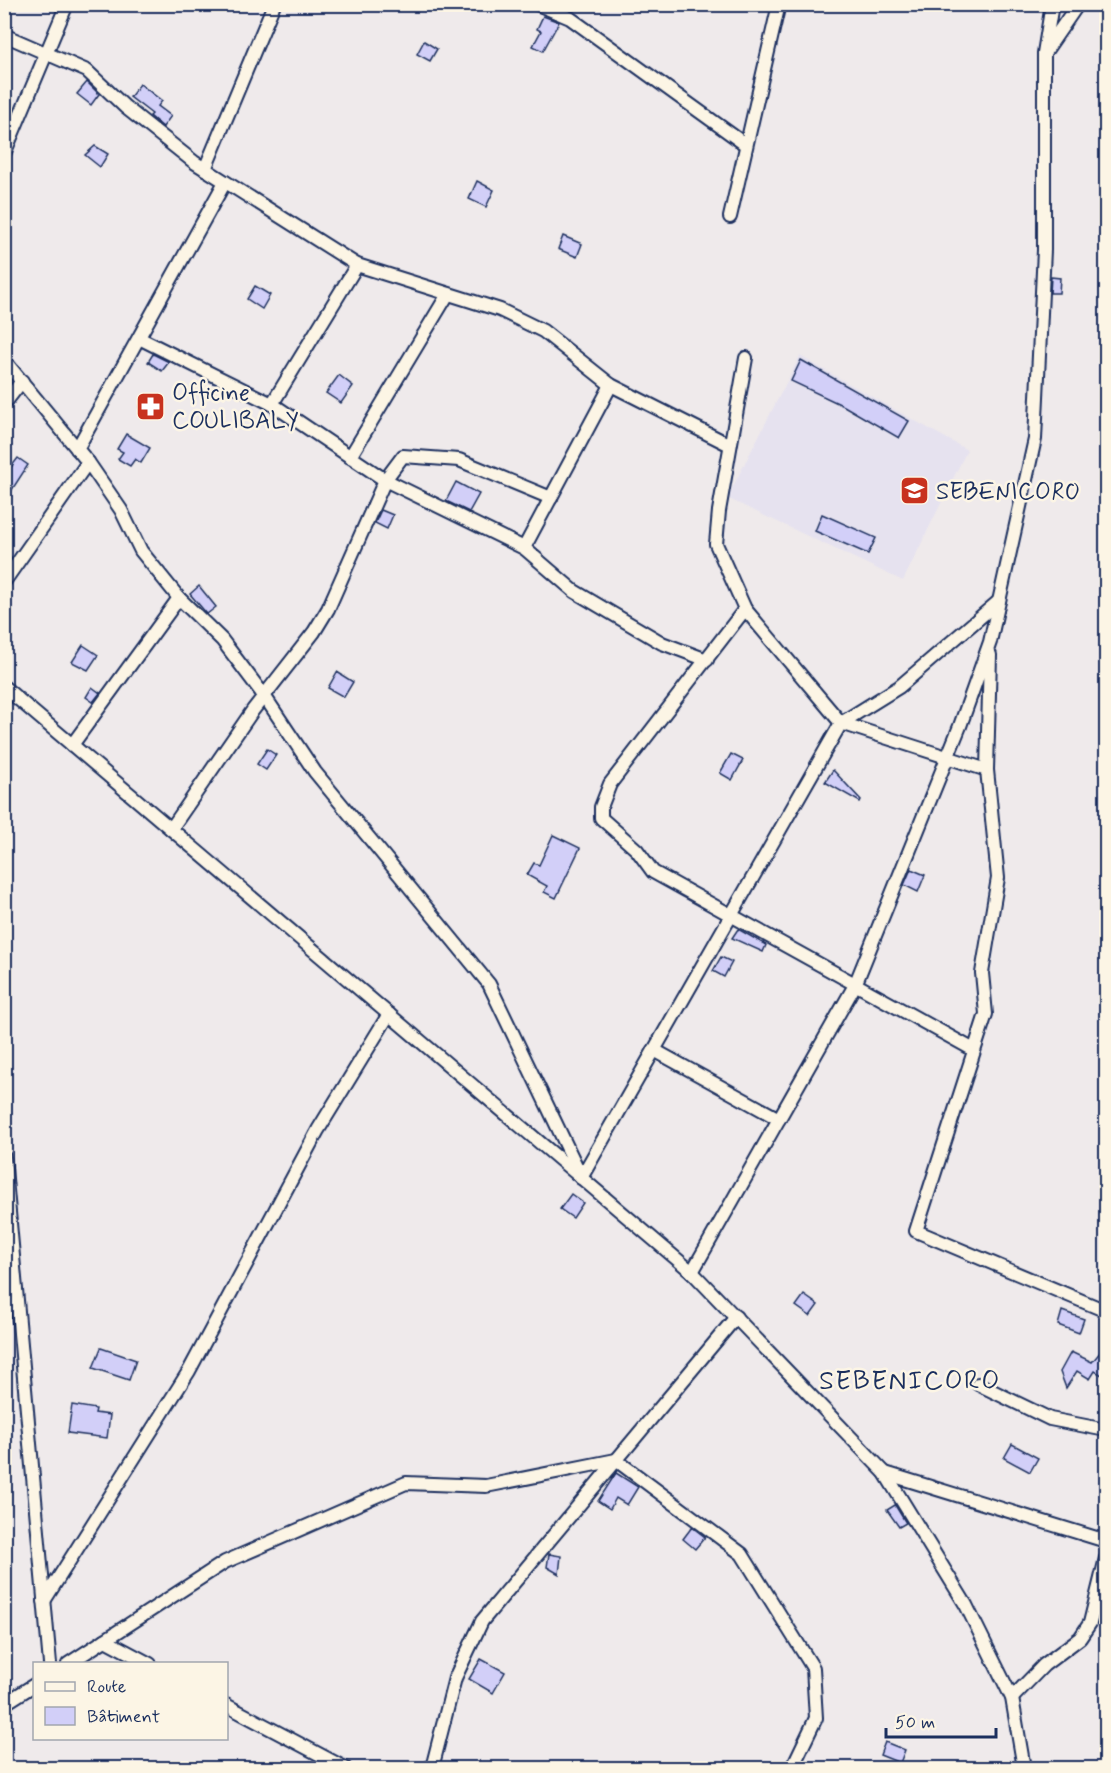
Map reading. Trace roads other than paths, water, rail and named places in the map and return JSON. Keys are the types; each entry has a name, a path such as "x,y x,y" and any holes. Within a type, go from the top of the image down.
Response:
{"street":[{"path":"4,154 67,4"},
{"path":"205,169 274,4"},
{"path":"537,4 570,18 746,145"},
{"path":"730,217 779,4"},
{"path":"692,1272 855,985 947,758 990,642 1035,439 1044,250 1044,53 1052,4"},
{"path":"1044,53 1078,4"},
{"path":"4,35 87,71 125,107 205,169 357,265 500,310 543,331 611,385 730,445"},
{"path":"77,449 225,182"},
{"path":"272,404 357,265"},
{"path":"350,456 448,294"},
{"path":"139,338 272,404 385,480 524,549 574,591 662,643 707,660"},
{"path":"746,358 730,445 716,544 745,609 841,723 987,770"},
{"path":"4,360 88,462 121,510 141,551 179,598 222,640 265,697 315,772 489,984 581,1178"},
{"path":"4,404 22,381"},
{"path":"524,549 611,385"},
{"path":"171,829 265,697 299,655 327,609 385,480 404,456 459,459 551,498"},
{"path":"4,582 88,462"},
{"path":"72,745 179,598"},
{"path":"581,1178 841,723 899,687 999,601"},
{"path":"745,609 610,784 601,807 601,818 637,850 653,872 974,1050"},
{"path":"990,642 987,770 998,878 982,973 986,1014 916,1231 1107,1311"},
{"path":"4,687 692,1272 885,1473 966,1605 1012,1698 1024,1768"},
{"path":"44,1601 189,1371 318,1130 389,1014"},
{"path":"654,1050 779,1119"},
{"path":"4,1157 9,1256 50,1662"},
{"path":"432,1768 455,1678 482,1622 736,1317"},
{"path":"978,1384 1050,1419 1107,1430"},
{"path":"71,1662 225,1562 406,1483 486,1486 616,1460 742,1554 813,1668 816,1718 792,1768"},
{"path":"885,1473 1107,1541"},
{"path":"1012,1698 1044,1665 1080,1638 1090,1623 1107,1558"},
{"path":"105,1640 146,1662"},
{"path":"4,1704 33,1686"},
{"path":"228,1706 345,1768"}],"place":[{"name":"Officine COULIBALY","path":"151,406"},
{"name":"SEBENICORO","path":"915,491"}],"district":[{"name":"SEBENICORO","path":"910,1380"}]}
